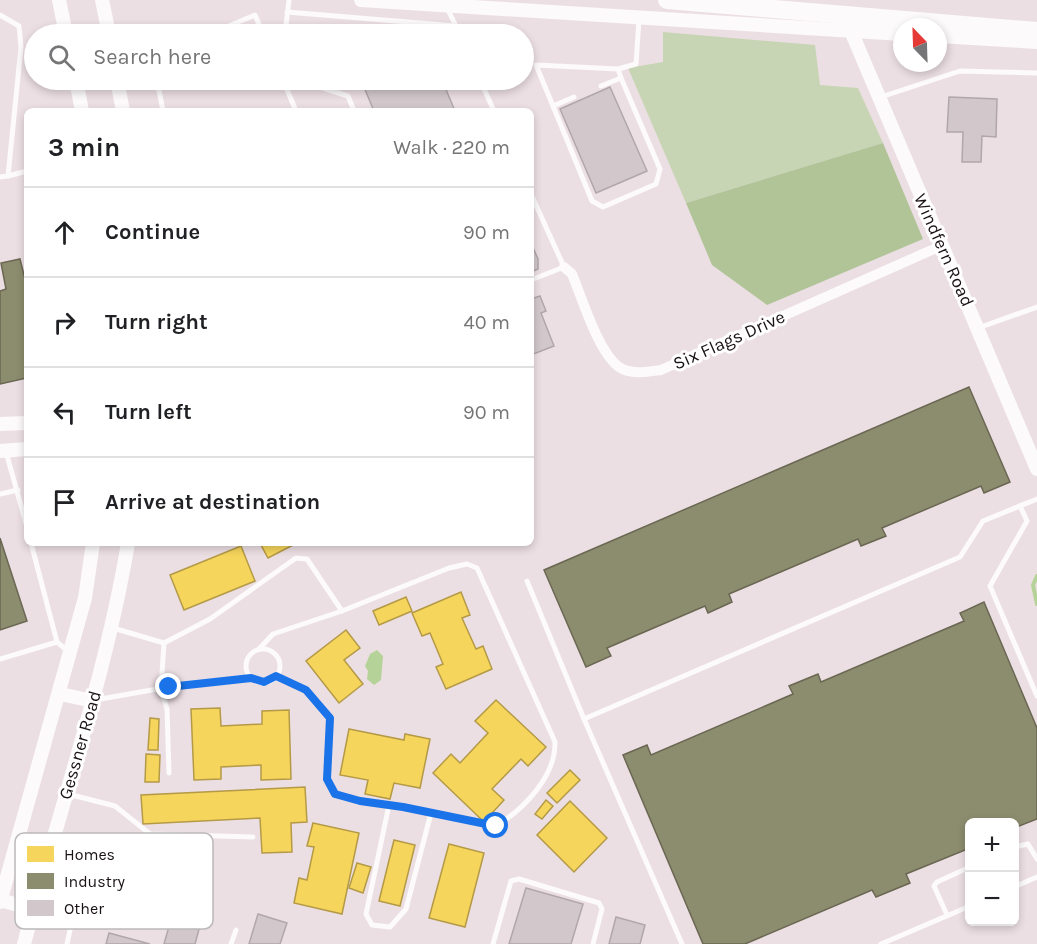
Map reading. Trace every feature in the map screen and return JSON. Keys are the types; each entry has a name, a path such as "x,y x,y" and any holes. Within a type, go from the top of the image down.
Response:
{"highway":[{"path":"667,0 1037,31"}],"main road":[{"path":"59,0 64,24"},
{"path":"102,0 107,24"},
{"path":"362,0 893,33"},
{"name":"Windfern Road","path":"851,31 1037,469"},
{"path":"947,37 1037,42"},
{"path":"78,90 81,108"},
{"path":"119,90 122,108"},
{"path":"0,424 24,423"},
{"path":"3,451 24,449"},
{"name":"Gessner Road","path":"20,833 85,598 93,546"},
{"name":"Gessner Road","path":"55,833 112,627 127,546"},
{"path":"60,694 93,701"},
{"name":"Gessner Road","path":"0,900 15,848"},
{"path":"0,900 15,904"},
{"name":"Gessner Road","path":"24,944 28,929"}],"street":[{"name":"Six Flags Drive","path":"564,267 572,274 606,353 620,368 639,373 661,370 943,245"}],"lane":[{"path":"286,24 289,0"},
{"path":"447,6 455,24"},
{"path":"287,12 432,24"},
{"path":"0,15 19,26 21,47 8,176"},
{"path":"234,24 255,15 259,24"},
{"path":"618,69 660,169 656,184 603,207 592,201 536,65 618,69 636,64 639,18"},
{"path":"880,98 960,71 1037,73"},
{"path":"601,86 621,78"},
{"path":"159,90 162,108"},
{"path":"287,90 295,108"},
{"path":"329,90 348,96 353,108"},
{"path":"485,90 493,108"},
{"path":"553,106 574,97"},
{"path":"0,177 24,172"},
{"path":"534,201 564,267 534,279"},
{"path":"978,328 1037,307"},
{"path":"3,451 18,490 24,515"},
{"path":"0,494 18,490"},
{"path":"584,719 960,557 983,521 1037,499"},
{"path":"1020,506 1027,521 990,586 1037,696"},
{"path":"32,546 57,642 70,654"},
{"path":"112,627 164,644 210,619 296,558 307,559 342,611"},
{"path":"251,678 246,661 273,634 342,611 449,568 467,564 477,568 555,742 552,767 516,814 496,826 335,794 327,779 330,718 306,690 276,676"},
{"path":"527,581 682,944"},
{"path":"0,659 57,642"},
{"path":"164,644 161,689 167,709 170,773"},
{"path":"93,701 161,689 251,678 264,682 276,676 280,667 277,657 270,650 259,649"},
{"path":"66,794 115,806 149,833"},
{"path":"389,805 366,914 372,925 390,927 406,909 431,813"},
{"path":"213,836 254,837"},
{"path":"1019,846 1028,844 1037,859"},
{"path":"947,915 934,886 937,882 965,869"},
{"path":"1019,885 1037,877"},
{"path":"493,944 510,881 519,879 599,903 602,909 592,944"},
{"path":"881,944 965,908"},
{"path":"67,944 70,929"},
{"path":"231,944 236,930"}],"shaded area":[{"path":"663,32 815,45 820,85 858,88 883,143 686,203 628,68 663,62"},
{"path":"883,143 923,239 767,305 712,265 686,203"},
{"path":"377,650 383,656 381,680 374,685 367,679 368,671 365,666 370,654"}],"building: Homes":[{"path":"241,546 255,581 184,610 170,575"},
{"path":"262,546 291,546 268,558"},
{"path":"461,592 470,615 462,618 476,649 483,646 492,669 446,689 436,667 443,664 430,633 422,636 412,613"},
{"path":"406,597 412,611 379,625 373,611"},
{"path":"346,630 360,648 344,660 363,684 339,703 306,661"},
{"path":"496,700 546,747 528,766 521,759 492,789 504,800 484,822 433,773 451,754 460,763 488,733 475,721"},
{"path":"220,708 221,726 262,724 262,711 289,710 291,779 261,780 261,765 221,767 221,779 194,780 191,709"},
{"path":"150,718 159,719 158,750 148,750"},
{"path":"349,729 404,740 405,734 430,739 420,788 394,783 390,799 365,794 368,780 340,775"},
{"path":"146,754 160,755 159,782 145,782"},
{"path":"570,770 580,780 557,803 547,793"},
{"path":"305,787 307,822 291,823 292,852 262,853 260,818 143,824 141,795"},
{"path":"546,800 553,806 542,819 535,814"},
{"path":"570,801 607,838 574,872 537,835"},
{"path":"313,823 359,833 342,914 294,903 299,878 307,880 314,847 307,846"},
{"path":"394,840 415,845 400,906 379,901"},
{"path":"449,844 484,853 465,927 429,918"},
{"path":"357,863 371,867 363,893 349,888"}],"building: Industry":[{"path":"20,259 24,275 24,379 0,384 0,291 6,289 1,263"},
{"path":"969,387 1010,482 984,493 981,486 882,528 886,536 861,546 858,539 729,594 732,602 708,613 705,606 607,648 611,656 586,667 544,570"},
{"path":"0,538 27,621 0,630"},
{"path":"984,602 1037,728 1037,819 1019,826 1019,818 965,818 965,850 906,874 910,883 876,897 872,890 745,944 703,944 623,755 647,745 651,755 793,694 789,686 818,674 821,682 964,621 960,613"}],"building: Other":[{"path":"610,87 647,171 596,193 560,109"},
{"path":"365,90 446,90 454,108 373,108"},
{"path":"949,97 997,99 996,137 982,136 981,162 962,162 963,132 947,132"},
{"path":"534,250 538,259 538,269 534,271"},
{"path":"540,296 546,311 541,313 554,346 534,354 534,298"},
{"path":"526,888 583,904 571,944 509,944"},
{"path":"258,914 287,923 280,944 249,944"},
{"path":"616,917 645,925 640,944 609,944"},
{"path":"168,929 199,929 195,944 164,944"},
{"path":"109,933 150,944 106,944"}],"waterway":[{"path":"1037,576 1033,585 1037,604"}],"route":[{"path":"169,687 251,678 264,682 276,676 306,690 330,718 327,779 335,794 360,801 403,807 496,826"}]}
